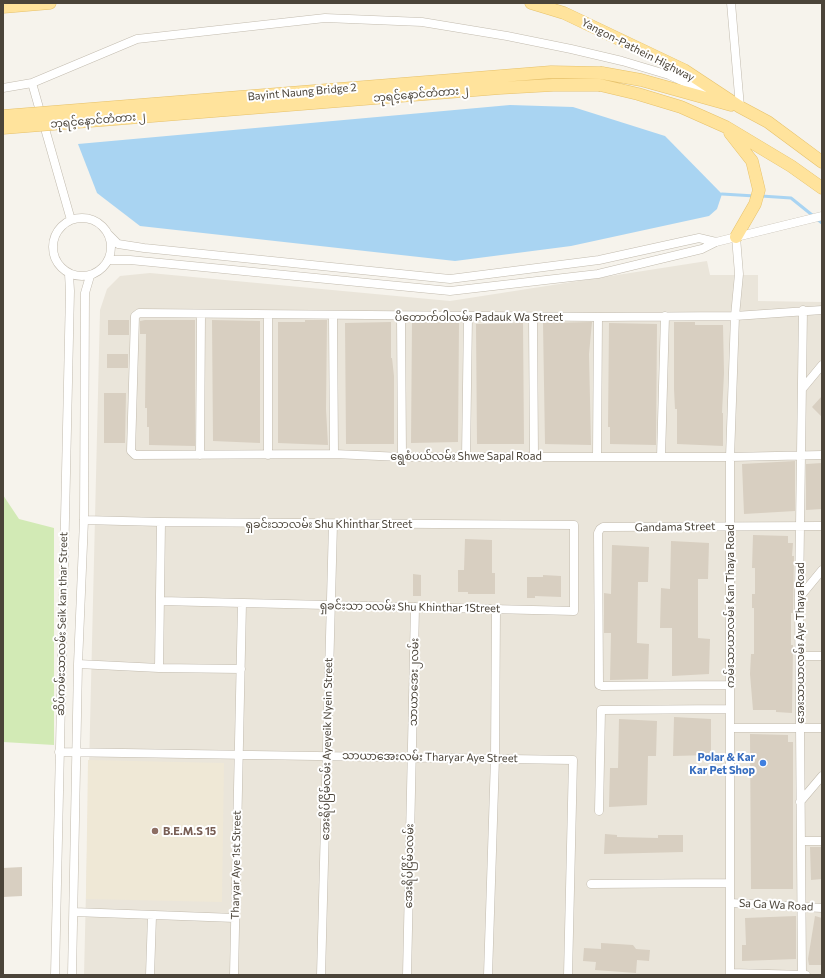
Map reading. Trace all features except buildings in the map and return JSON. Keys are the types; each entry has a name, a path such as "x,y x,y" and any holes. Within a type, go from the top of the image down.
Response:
{"main road":[{"path":"3,7 50,3"},
{"name":"Yangon-Pathein Highway","path":"531,3 564,13 684,70 740,107 768,122 822,162"},
{"name":"Bayint Naung Bridge 2","path":"3,116 544,72 601,79"},
{"path":"601,79 638,94 680,107 726,127 791,166 822,188"},
{"name":"Yangon-Pathein Highway","path":"601,79 641,80 690,95 740,107"},
{"name":"ဘုရင့်နောင်တံတား ၂","path":"3,128 553,85 601,79"},
{"path":"726,127 752,161 758,190 756,204 736,237"}],"street":[{"path":"3,88 32,83 136,39 325,18 422,22 571,48 668,75 740,107 730,3"},
{"path":"32,83 70,220"},
{"path":"108,260 130,260 450,291 598,274 702,250 716,242 822,216"},
{"path":"108,235 111,248 108,260 99,272 90,276 79,277 69,274 61,268 55,259 52,250 53,239 57,230 70,220 89,218 98,223 118,244 144,248 450,279 599,260 699,238 716,242"},
{"name":"ကမ်းသာယာလမ်း Kan Thaya Road","path":"730,974 730,458 735,316 739,274 736,237"},
{"name":"ဆိပ်ကမ်းသာလမ်း Seik kan thar Street","path":"55,975 70,291 69,274"},
{"name":"ဆိပ်ကမ်းသာလမ်း Seik kan thar Street","path":"72,975 78,664 84,520 85,293 90,276"},
{"name":"ပိတောက်ဝါလမ်း Padauk Wa Street","path":"132,453 135,316 137,314 598,317 735,316 803,310 822,310"},
{"name":"အေးသာယာလမ်း Aye Thaya Road","path":"802,975 800,906 801,727 799,598 803,310"},
{"path":"200,455 201,314"},
{"path":"268,315 268,455"},
{"path":"333,315 334,454"},
{"path":"401,316 402,457"},
{"path":"466,457 468,316"},
{"path":"661,457 665,316"},
{"path":"533,317 534,457"},
{"path":"597,456 598,317"},
{"path":"803,388 822,364"},
{"name":"ရွေစံပယ်လမ်း Shwe Sapal Road","path":"132,453 135,455 334,454 402,457 597,456 730,458 800,457 822,455"},
{"name":"ရှခင်းသာလမ်း Shu Khinthar Street","path":"84,520 333,524 574,525"},
{"path":"159,668 162,522"},
{"name":"အေးရိပ်ငြိမ်လမ်း Ayeyeik Nyein Street","path":"322,975 333,524"},
{"name":"ရှခင်းသာ ၁လမ်း Shu Khinthar 1Street","path":"161,601 574,611 574,525"},
{"name":"Gandama Street","path":"730,685 599,685 598,533 600,529 800,525 822,526"},
{"path":"799,598 822,570"},
{"name":"Tharyar Aye 1st Street","path":"234,975 242,603"},
{"name":"သာယာအေး၂လမ်း","path":"412,757 415,607"},
{"path":"488,975 495,758 496,609"},
{"path":"800,656 822,656"},
{"path":"78,664 159,668 241,669"},
{"path":"599,811 601,710 730,709"},
{"path":"730,728 822,728"},
{"path":"59,752 239,754"},
{"name":"သာယာအေးလမ်း Tharyar Aye Street","path":"239,754 573,760 568,975"},
{"name":"အေးရိပ်ငြိမ်၁လမ်း","path":"406,975 412,757"},
{"path":"800,802 822,776"},
{"path":"801,841 822,841"},
{"path":"591,884 730,883"},
{"name":"Sa Ga Wa Road","path":"730,902 822,908"},
{"path":"74,912 235,918"},
{"path":"150,975 152,916"},
{"path":"730,974 807,975"}],"shaded area":[{"path":"707,261 710,275 758,275 758,301 822,302 822,975 84,975 100,310 107,289 120,276 150,273 450,301"},
{"name":"B.E.M.S 15","path":"88,760 224,763 222,902 86,899"}],"green space":[{"path":"3,495 19,519 54,528 54,745 3,742"}],"water":[{"path":"510,105 573,107 665,136 722,194 717,209 709,216 571,246 455,261 140,226 97,193 78,144"}],"waterway":[{"path":"722,194 755,196"},
{"path":"761,196 791,198 822,223"}],"place":[{"name":"Polar & Kar Kar Pet Shop","path":"763,763"},
{"name":"B.E.M.S 15","path":"155,831"}]}
